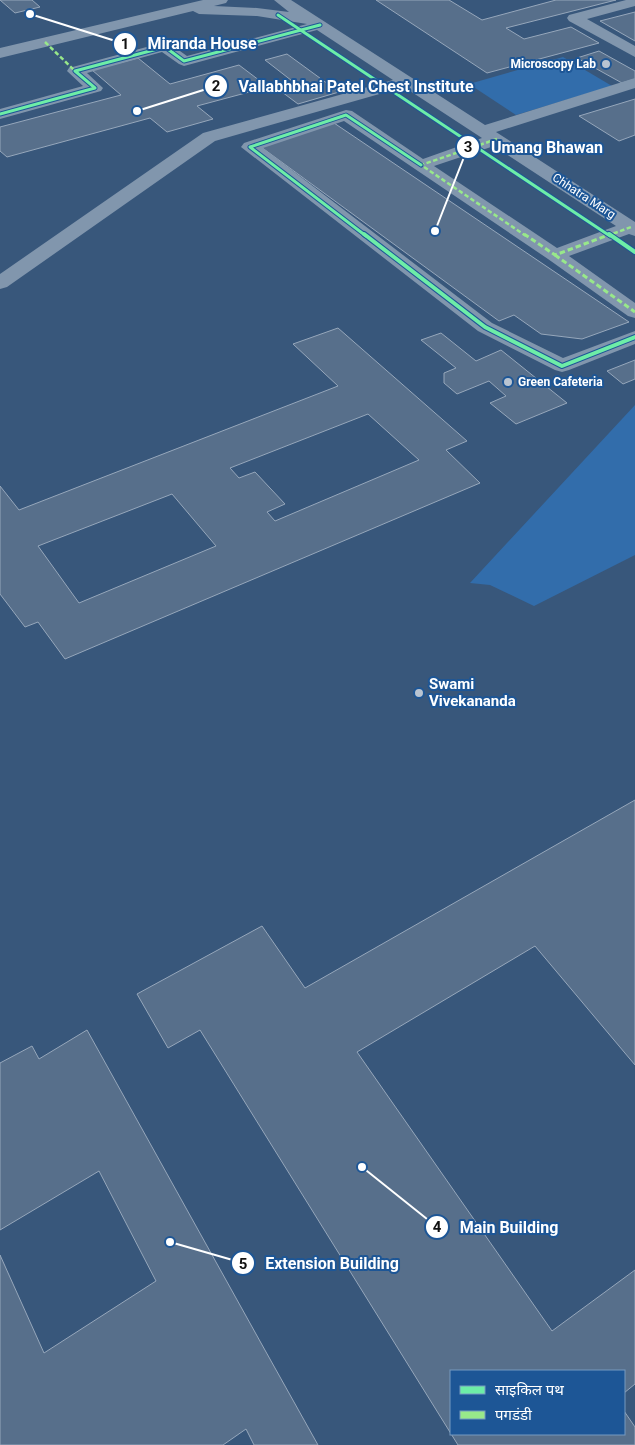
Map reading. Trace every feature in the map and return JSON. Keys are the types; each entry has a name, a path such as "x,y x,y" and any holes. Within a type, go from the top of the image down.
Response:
{"street":[{"path":"0,53 185,5 221,0"},
{"name":"Chhatra Marg","path":"281,0 633,228"},
{"path":"635,2 574,18 635,52"},
{"path":"185,5 257,12 316,22"},
{"path":"75,71 165,47 184,61 316,22"},
{"path":"0,114 95,88 45,42"},
{"path":"0,283 209,137 407,81"},
{"path":"421,165 490,135 635,83"},
{"path":"635,312 555,255 346,116 250,147 485,327 562,366 635,337"},
{"path":"555,255 633,228"}],"shaded area":[{"path":"563,57 612,86 516,115 469,84"},
{"path":"635,405 635,555 534,606 490,585 470,583"}],"building":[{"path":"0,0 32,0 40,7 15,13"},
{"path":"376,0 449,0 482,20 556,0 616,0 506,28 524,39 571,27 599,43 487,73"},
{"path":"635,12 635,41 600,21"},
{"name":"Microscopy Lab","path":"599,51 635,71 635,79 622,83 577,58"},
{"path":"287,54 339,92 298,104 278,89 296,84 265,60"},
{"path":"138,58 170,84 239,65 268,87 197,106 213,119 167,132 150,118 7,157 0,151 0,127 121,95 92,70"},
{"path":"635,99 635,135 619,141 579,116"},
{"path":"334,123 629,322 582,339 541,334 514,315 499,321 261,147"},
{"path":"338,328 467,441 446,450 480,483 65,659 38,622 25,627 0,594 0,486 19,510 338,386 293,344","holes":["368,414 419,460 275,521 267,512 285,504 255,472 239,478 230,468","172,494 216,546 79,603 38,546"]},
{"path":"441,333 476,361 501,350 567,403 516,424 490,403 506,396 489,381 457,394 444,383 444,373 456,368 421,340"},
{"path":"635,360 635,379 623,384 607,371"},
{"path":"635,800 635,1065 535,946 357,1052 552,1331 635,1270 635,1384 625,1392 625,1370 450,1370 450,1432 200,1030 168,1048 137,994 262,926 305,988"},
{"path":"87,1030 318,1445 254,1445 246,1429 223,1445 0,1445 0,1255 44,1353 156,1281 99,1171 0,1230 0,1063 32,1046 39,1059"},
{"path":"625,1412 635,1427 635,1445 458,1445 452,1435 625,1435"}],"marked path":[{"path":"45,42 75,71"},
{"path":"497,139 421,165 555,255 631,227"},
{"path":"555,255 635,312"}],"cycle path":[{"path":"278,15 635,252"},
{"path":"0,114 95,88 75,71 165,47 184,61 320,25"},
{"path":"421,165 346,115 250,147 485,327 562,366 635,337"}],"place":[{"name":"Miranda House","path":"30,14"},
{"name":"Microscopy Lab","path":"606,64"},
{"name":"Vallabhbhai Patel Chest Institute","path":"137,111"},
{"name":"Umang Bhawan","path":"435,231"},
{"name":"Green Cafeteria","path":"508,382"},
{"name":"Swami Vivekananda","path":"419,693"},
{"name":"Main Building","path":"362,1167"},
{"name":"Extension Building","path":"170,1242"}]}
